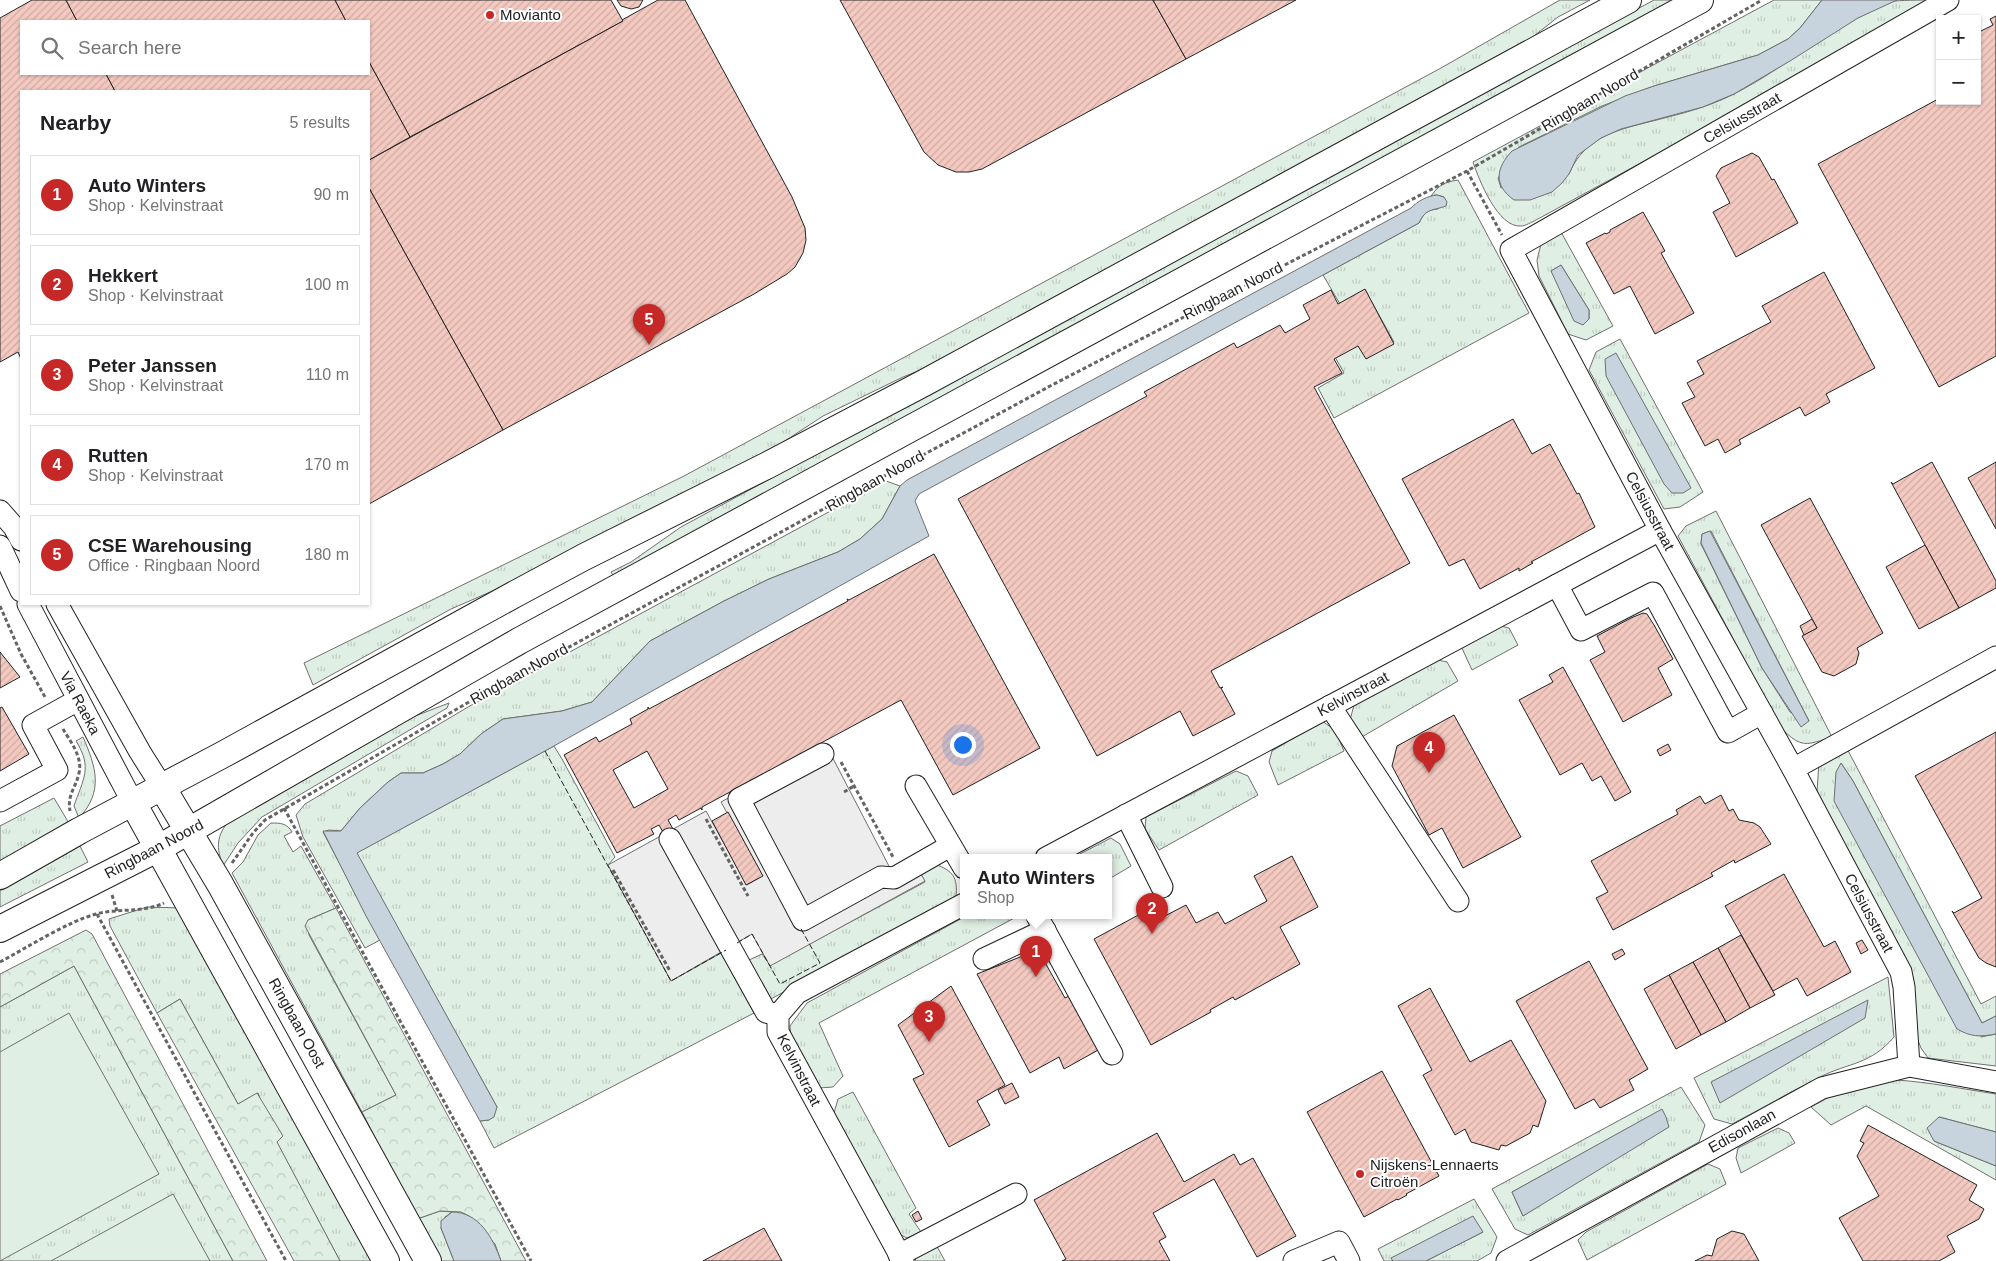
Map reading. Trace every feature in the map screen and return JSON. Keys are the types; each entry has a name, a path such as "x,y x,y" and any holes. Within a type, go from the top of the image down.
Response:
{"main road":[{"path":"0,876 79,831 134,803 584,557 768,465 924,383 1628,0"},
{"name":"Ringbaan Noord","path":"0,929 159,848 519,641 1700,0"},
{"name":"Ringbaan Oost","path":"162,787 215,875 428,1261"},
{"path":"134,803 386,1261"}],"street":[{"name":"Celsiusstraat","path":"1909,1066 1904,987 1901,972 1762,713 1660,530 1511,250 1948,0"},
{"name":"Kelvinstraat","path":"1054,854 1660,530"},
{"path":"0,546 20,589"},
{"path":"1557,585 1581,630 1653,593 1728,732 1762,713"},
{"name":"Via Raeka","path":"29,605 134,803"},
{"name":"Via Raeka","path":"58,605 140,752 162,787"},
{"path":"1793,770 1996,657"},
{"path":"0,801 57,770 33,725 78,700"},
{"path":"1330,706 1458,901"},
{"path":"823,754 739,799 804,920 881,877 894,878 950,846"},
{"path":"916,786 960,862"},
{"path":"1126,816 1162,887"},
{"path":"670,838 766,1012 778,1015"},
{"name":"Kelvinstraat","path":"901,1258 778,1032 778,1015 797,993 960,906"},
{"path":"984,959 1041,923 1112,1054"},
{"name":"Edisonlaan","path":"1507,1261 1822,1088 1909,1066 1996,1082"},
{"path":"901,1258 1016,1194"},
{"path":"1294,1261 1339,1242 1349,1261"}],"path":[{"name":"Ringbaan Noord","path":"215,875 228,867 237,858 259,826 284,808 488,690 1052,385 1466,171 1762,0"},
{"path":"1466,171 1511,250"},
{"path":"823,754 834,748 902,873"},
{"path":"844,792 854,786"},
{"path":"284,808 531,1261"},
{"path":"706,819 748,896"},
{"path":"613,870 670,971"},
{"path":"0,962 78,921 97,914 156,907 184,892"},
{"path":"97,914 286,1261"}],"green space":[{"path":"1560,0 1590,0 1558,17 1520,47 946,360 903,377 823,416 762,456 527,576 451,609 313,685 304,663 684,476 1441,68"},
{"path":"1654,0 1682,0 615,579 611,572 631,562 681,527"},
{"path":"1774,0 1822,0 1800,28 1788,39 1758,55 1654,86 1602,106 1519,147 1498,178 1501,188 1569,174 1580,155 1603,137 1622,129 1685,113 1722,100 1774,71 1852,20 1894,1 1940,0 1531,223 1521,226 1513,225 1497,211 1485,191 1473,162"},
{"path":"1458,180 1529,313 1334,418 1318,388 1344,373 1335,357 1359,344 1367,357 1394,342 1365,290 1340,304 1323,275 1419,223 1426,213 1438,209 1444,197 1431,196 1437,189 1445,183"},
{"path":"1561,232 1613,326 1586,340 1568,334 1539,276 1537,260 1541,244","holes":["1561,265 1589,310 1589,319 1551,271"]},
{"path":"1620,339 1703,492 1680,507 1664,509 1589,370 1596,352"},
{"path":"886,481 900,486 882,519 860,539 838,552 769,579 650,641 592,702 562,711 503,719 481,734 460,754 443,764 423,773 401,773 388,782 360,808 341,831 329,830 323,832 380,940 365,948 303,837 296,815 305,804 468,707"},
{"path":"1716,511 1832,737 1805,743 1794,739 1781,728 1678,536 1686,526","holes":["1711,531 1809,721 1790,712 1762,668 1701,544 1702,534"]},
{"path":"1501,626 1509,628 1518,645 1472,670 1461,646"},
{"path":"1438,660 1447,662 1458,681 1360,738 1350,720 1354,705"},
{"path":"449,703 447,708 262,817 238,843 223,866 218,847 222,831 230,820 410,718"},
{"path":"1322,721 1335,730 1344,751 1278,785 1269,762 1272,751"},
{"path":"83,737 94,769 95,788 87,808 79,818 74,806 85,774 85,766 81,750 76,741"},
{"path":"1843,741 1981,1004 1996,996 1996,1016 1982,1023 1853,781 1841,763 1981,1037 1996,1034 1996,1066 1928,1058 1921,1048 1817,792 1819,761"},
{"path":"554,746 615,857 608,865 671,981 721,953 754,1013 494,1148 480,1121 489,1120 497,1107 356,853"},
{"path":"1236,771 1248,776 1258,795 1159,850 1145,829 1146,817"},
{"path":"54,798 70,825 0,866 0,826"},
{"path":"271,823 283,824 290,829 292,832 284,836 293,852 301,846 336,908 308,920 309,935 396,1095 362,1112 232,873 243,862 258,835"},
{"path":"1111,838 1120,844 1131,866 1112,877 1112,854 1080,854"},
{"path":"80,846 88,862 0,907 0,891"},
{"path":"935,864 946,869 953,876 956,884 956,897 771,999 749,960 762,954 770,965 925,882 917,867"},
{"path":"147,907 182,908 377,1261 340,1261 276,1141 258,1093 238,1104 180,999 157,1013 110,926 109,919"},
{"path":"336,908 526,1261 501,1261 495,1244 469,1216 461,1212 440,1211 417,1219 362,1112 396,1095 305,926 308,920"},
{"path":"961,919 1012,919 819,1023 843,1076 833,1087 819,1088 791,1039 790,1026 807,1003"},
{"path":"86,930 92,934 267,1261 233,1261 74,966 0,1007 0,974"},
{"path":"74,966 233,1261 0,1261 0,1007"},
{"path":"1888,977 1894,1037 1877,1053 1820,1077 1732,1124 1714,1119 1694,1078"},
{"path":"180,999 238,1104 257,1093 283,1136 277,1142 340,1261 294,1261 157,1013"},
{"path":"69,1013 159,1174 0,1261 0,1052"},
{"path":"1896,1080 1996,1094 1996,1132 1939,1117 1934,1141 1996,1166 1996,1180 1866,1106 1831,1125 1811,1107 1833,1095"},
{"path":"1681,1087 1705,1125 1699,1142 1528,1235 1515,1229 1492,1189","holes":["1662,1110 1548,1200 1523,1216 1512,1192"]},
{"path":"853,1092 916,1208 909,1214 921,1232 907,1238 901,1235 834,1113 838,1099"},
{"path":"1778,1128 1789,1133 1795,1143 1741,1173 1736,1158 1738,1148"},
{"path":"1708,1164 1720,1169 1726,1184 1587,1260 1578,1240 1586,1232"},
{"path":"173,1194 210,1261 51,1261"},
{"path":"1474,1199 1497,1237 1491,1253 1477,1261 1426,1261 1483,1232 1391,1258 1393,1261 1384,1261 1378,1249"},
{"path":"440,1211 452,1212 445,1217 441,1228 454,1261 439,1261 417,1219"},
{"path":"935,1243 945,1261 915,1261 919,1250"}],"shaded area":[{"path":"1822,0 1897,0 1858,18 1734,94 1703,107 1621,129 1601,138 1578,155 1569,174 1552,192 1530,200 1514,200 1503,188 1499,176 1500,170 1512,151 1625,96 1758,55 1788,39 1800,28"},
{"path":"1437,195 1444,197 1447,202 1446,206 1427,212 1419,223 919,494 915,501 929,536 545,751 357,853 497,1107 494,1117 489,1120 480,1121 366,916 323,831 341,831 360,808 388,782 401,773 423,773 443,764 460,754 481,734 503,719 562,711 592,702 650,641 769,579 838,552 860,539 882,519 900,486 907,480 1411,208 1423,199"},
{"path":"1561,265 1589,310 1589,319 1583,325 1574,321 1551,271"},
{"path":"1616,353 1691,488 1683,493 1672,493 1664,484 1606,376 1605,359"},
{"path":"1710,531 1809,721 1801,727 1762,668 1701,543 1702,534"},
{"path":"826,745 891,870 917,867 925,881 770,966 752,934 671,981 608,865 706,811 747,885 762,876 721,802"},
{"path":"1841,763 1853,781 1982,1023 1996,1016 1996,1034 1976,1036 1957,1029 1834,801 1836,772"},
{"path":"1868,1000 1865,1018 1720,1103 1711,1082"},
{"path":"1662,1109 1669,1127 1523,1216 1512,1192"},
{"path":"1939,1117 1996,1132 1996,1166 1934,1141 1927,1128"},
{"path":"452,1212 470,1216 484,1228 494,1244 501,1261 454,1261 441,1228 441,1221"},
{"path":"1473,1216 1483,1232 1426,1261 1393,1261 1391,1258"}],"building":[{"path":"32,0 66,0 76,20 20,20 20,75 107,75 114,90 20,90 20,357 18,352 0,362 0,18"},
{"path":"66,0 335,0 345,20 76,20"},
{"path":"335,0 611,0 623,21 410,137 370,64 370,20 345,20"},
{"path":"617,0 643,0 639,7 631,9 621,6"},
{"path":"658,0 685,0 792,197 805,228 806,240 803,253 795,267 787,274 754,294 503,430 370,190 370,159"},
{"path":"840,0 1153,0 1186,59 982,169 956,172 938,165 924,152"},
{"path":"1153,0 1296,0 1186,59"},
{"path":"1996,16 1996,356 1939,387 1818,164 1936,100 1936,105 1981,105 1981,31 1993,25 1990,19"},
{"path":"370,64 410,137 370,159 370,90 114,90 107,75 370,75"},
{"path":"1752,153 1759,157 1772,180 1774,179 1798,223 1736,257 1713,212 1730,203 1716,176 1721,168"},
{"path":"370,190 503,430 370,503"},
{"path":"1643,212 1665,251 1661,253 1694,313 1655,334 1630,286 1614,294 1586,243 1610,232 1610,230"},
{"path":"1824,272 1875,368 1826,394 1830,402 1805,416 1800,407 1739,440 1741,444 1725,453 1718,439 1705,446 1682,403 1695,397 1687,383 1704,374 1697,361 1771,322 1762,306"},
{"path":"1365,289 1394,344 1366,359 1358,346 1334,359 1342,373 1314,387 1410,563 1211,671 1220,688 1223,687 1221,688 1235,714 1193,736 1180,711 1097,756 958,499 1147,396 1144,392 1234,343 1237,348 1280,325 1285,333 1310,319 1303,305 1331,290 1338,304"},
{"path":"1513,419 1532,454 1550,444 1577,494 1579,493 1595,527 1531,562 1533,563 1519,571 1519,568 1480,589 1464,559 1449,566 1402,479"},
{"path":"1932,462 1996,581 1996,588 1959,608 1891,482 1893,484"},
{"path":"1996,462 1996,529 1968,478"},
{"path":"1810,498 1883,633 1857,648 1859,653 1856,664 1834,676 1822,672 1802,636 1817,628 1761,525"},
{"path":"1925,545 1959,608 1919,629 1886,567"},
{"path":"934,554 1040,748 953,795 901,700 702,807 702,810 701,808 679,820 676,815 668,820 673,829 664,834 659,825 651,829 654,834 617,853 564,755 596,737 599,742 632,724 630,719 648,709 648,707 649,709 848,601 847,599 849,600","holes":["647,751 668,789 634,808 613,770"]},
{"path":"1643,613 1647,614 1673,659 1658,668 1672,695 1623,722 1590,660 1605,652 1597,636"},
{"path":"1812,619 1817,628 1804,635 1800,626"},
{"path":"0,652 20,677 0,688"},
{"path":"1563,667 1631,792 1615,801 1601,776 1592,781 1582,763 1560,775 1519,700 1553,682 1549,675"},
{"path":"2,707 29,754 0,771 0,708"},
{"path":"1454,715 1521,837 1463,868 1442,828 1429,835 1392,766 1397,746"},
{"path":"1996,732 1996,967 1979,958 1952,911 1954,913 1982,898 1915,776"},
{"path":"1668,744 1671,750 1660,756 1657,750"},
{"path":"1721,795 1729,811 1733,809 1739,820 1754,823 1760,827 1771,844 1735,863 1734,860 1711,873 1713,876 1613,930 1596,898 1608,892 1591,861 1678,814 1676,810 1700,796 1705,804"},
{"path":"728,812 763,876 746,885 712,821"},
{"path":"1292,856 1318,907 1280,927 1300,964 1235,1000 1233,997 1210,1010 1211,1012 1151,1045 1094,939 1155,906 1161,918 1186,905 1196,923 1218,912 1225,924 1267,901 1254,876"},
{"path":"1784,874 1824,947 1835,941 1851,972 1807,996 1797,978 1773,991 1725,906"},
{"path":"1741,935 1775,995 1750,1008 1718,948"},
{"path":"1862,940 1868,950 1861,954 1856,943"},
{"path":"1718,948 1750,1008 1726,1022 1693,962"},
{"path":"1622,949 1625,954 1615,960 1612,954"},
{"path":"1038,950 1065,998 1071,995 1100,1049 1064,1069 1059,1057 1030,1073 977,974"},
{"path":"1589,961 1648,1069 1629,1080 1634,1090 1600,1108 1594,1099 1575,1109 1516,1001"},
{"path":"1693,962 1726,1022 1701,1035 1669,975"},
{"path":"1669,975 1701,1035 1676,1049 1644,989"},
{"path":"951,986 1005,1085 977,1101 990,1125 949,1147 913,1079 924,1074 898,1025"},
{"path":"1430,988 1470,1062 1511,1040 1546,1101 1538,1127 1533,1125 1530,1133 1506,1146 1501,1145 1499,1150 1471,1142 1465,1129 1455,1135 1423,1075 1432,1070 1398,1006"},
{"path":"1382,1071 1439,1176 1364,1217 1307,1112"},
{"path":"1012,1083 1019,1097 1005,1104 998,1090"},
{"path":"1868,1125 1977,1185 1969,1200 1984,1209 1979,1219 1947,1236 1955,1252 1939,1261 1863,1261 1839,1218 1879,1196 1857,1156 1864,1143 1860,1141"},
{"path":"1157,1133 1184,1182 1234,1154 1240,1165 1253,1158 1296,1236 1257,1257 1214,1179 1153,1213 1166,1237 1159,1241 1170,1261 1062,1261 1066,1259 1034,1200"},
{"path":"918,1211 922,1219 916,1222 912,1215"},
{"path":"764,1228 782,1261 703,1261"},
{"path":"1732,1231 1744,1234 1759,1261 1695,1261 1707,1255 1712,1256 1717,1239"}],"fence":[{"path":"545,751 671,981 726,950"},
{"path":"737,943 752,934 780,984 820,963 800,927"}],"place":[{"name":"Movianto","path":"490,15"},
{"name":"CSE Warehousing","path":"649,345"},
{"name":"Rutten","path":"1429,773"},
{"name":"Hekkert","path":"1152,934"},
{"name":"Auto Winters","path":"1036,977"},
{"name":"Peter Janssen","path":"929,1042"},
{"name":"Nijskens-Lennaerts Citroën","path":"1360,1174"}]}
